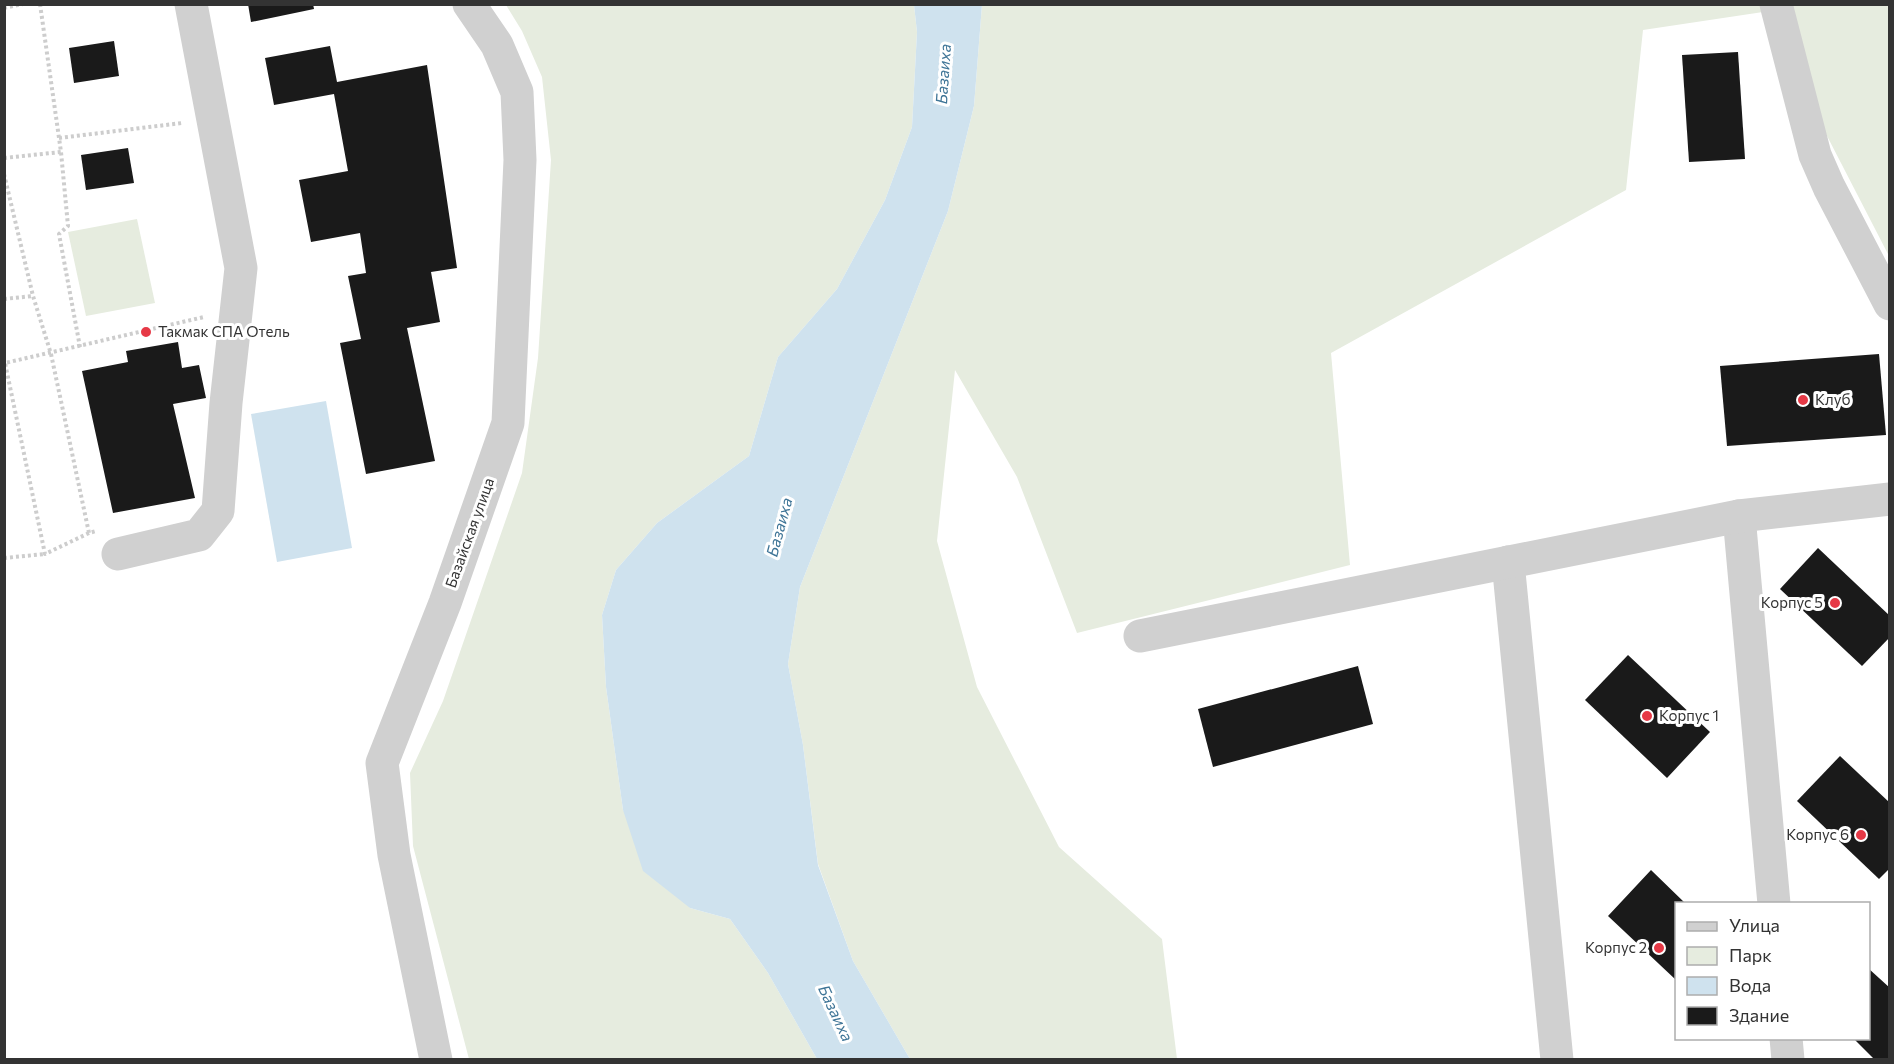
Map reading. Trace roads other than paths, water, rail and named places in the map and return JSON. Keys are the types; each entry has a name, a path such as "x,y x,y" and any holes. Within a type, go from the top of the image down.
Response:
{"street":[{"path":"109,542 199,535 218,511 226,403 241,268 190,4"},
{"name":"Базайская улица","path":"436,1059 394,855 382,763 446,603 508,423 520,160 517,92 497,45 469,4"},
{"path":"1776,4 1815,155 1829,187 1890,304"},
{"path":"1140,636 1739,516 1890,499"},
{"path":"1739,516 1774,902"},
{"path":"1508,562 1557,1059"},
{"path":"1786,1040 1788,1059"}],"water":[{"name":"Базаиха","path":"914,5 982,5 974,106 948,211 800,587 788,664 803,745 818,865 853,961 910,1059 817,1059 768,973 730,919 690,908 643,871 623,810 606,687 602,615 616,570 657,523 749,456 778,357 837,289 885,200 912,127 917,32"},
{"path":"326,401 352,548 277,562 251,414"}],"place":[{"name":"Такмак СПА Отель","path":"146,332"},
{"name":"Клуб","path":"1803,400"},
{"name":"Корпус 5","path":"1835,603"},
{"name":"Корпус 1","path":"1647,716"},
{"name":"Корпус 6","path":"1861,835"},
{"name":"Корпус 2","path":"1659,948"}]}
